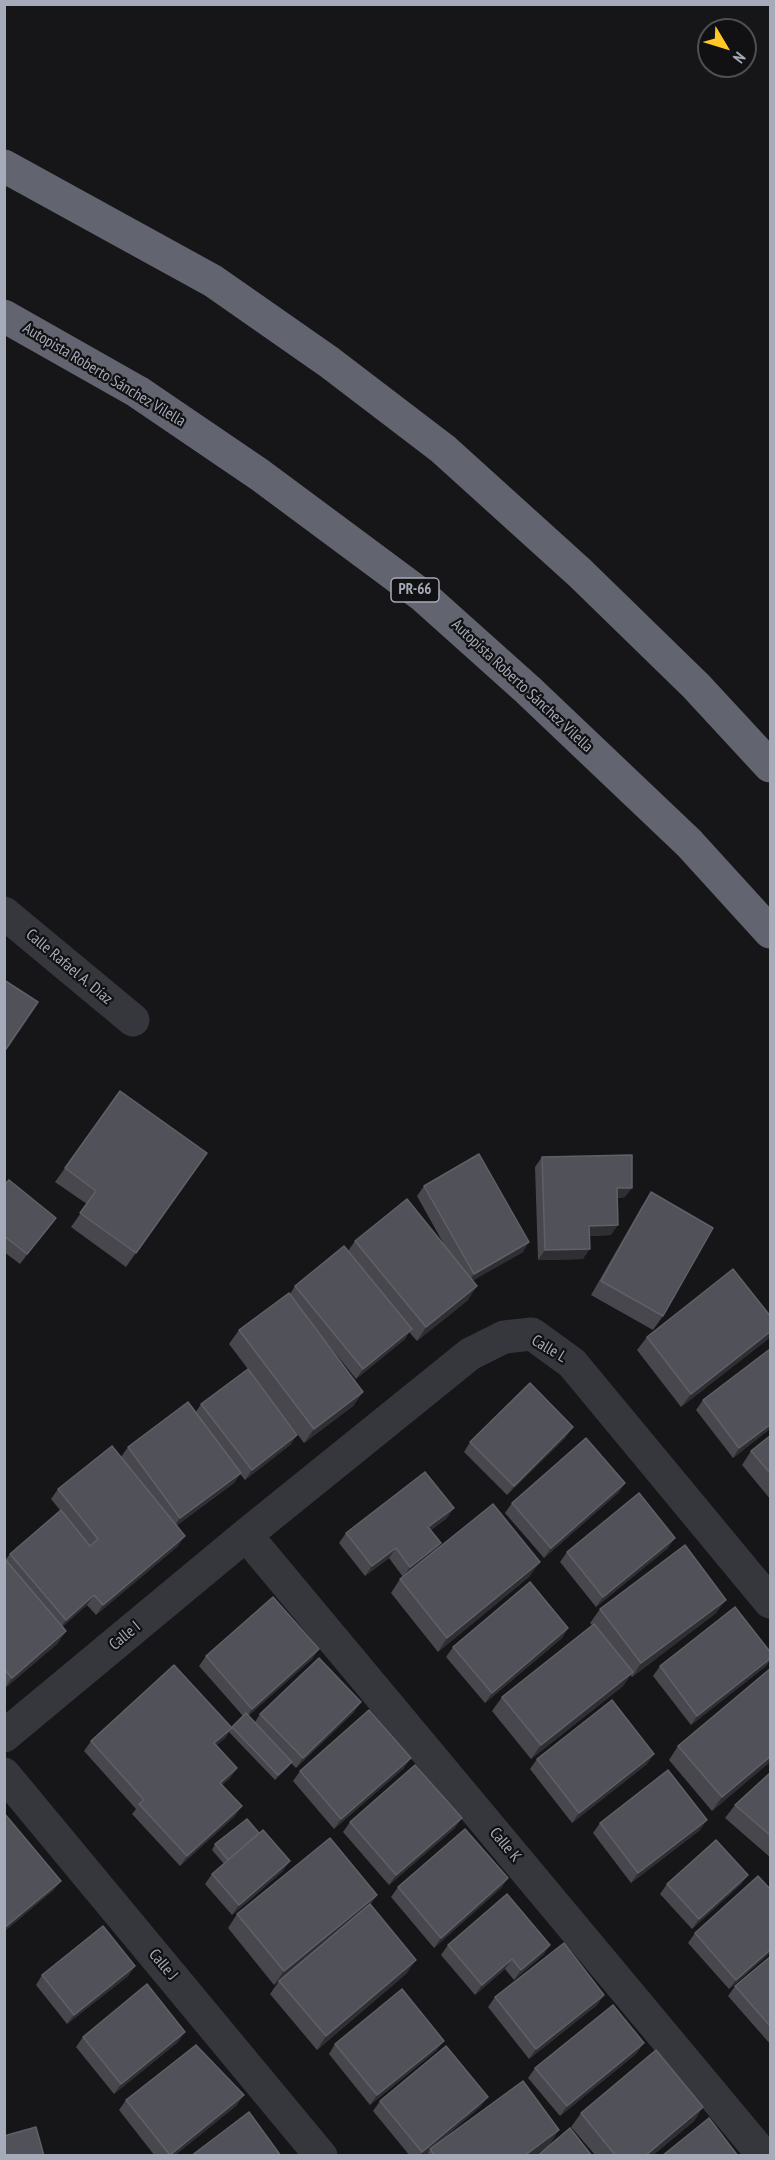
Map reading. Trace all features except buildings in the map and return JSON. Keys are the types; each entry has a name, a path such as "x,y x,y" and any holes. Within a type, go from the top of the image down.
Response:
{"highway":[{"path":"4,166 213,282 329,362 443,449 580,573 688,678 771,766"},
{"name":"Autopista Roberto Sánchez Vilella","path":"4,316 138,392 260,475 423,596 528,690 688,843 771,932"}],"street":[{"name":"Calle Rafael A. Díaz","path":"4,913 133,1020"},
{"name":"Calle L","path":"246,1535 470,1354 504,1337 532,1334 572,1363 768,1595"},
{"name":"Calle I","path":"4,1736 246,1535"},
{"name":"Calle K","path":"246,1535 764,2156"},
{"name":"Calle J","path":"4,1774 321,2156"}]}
